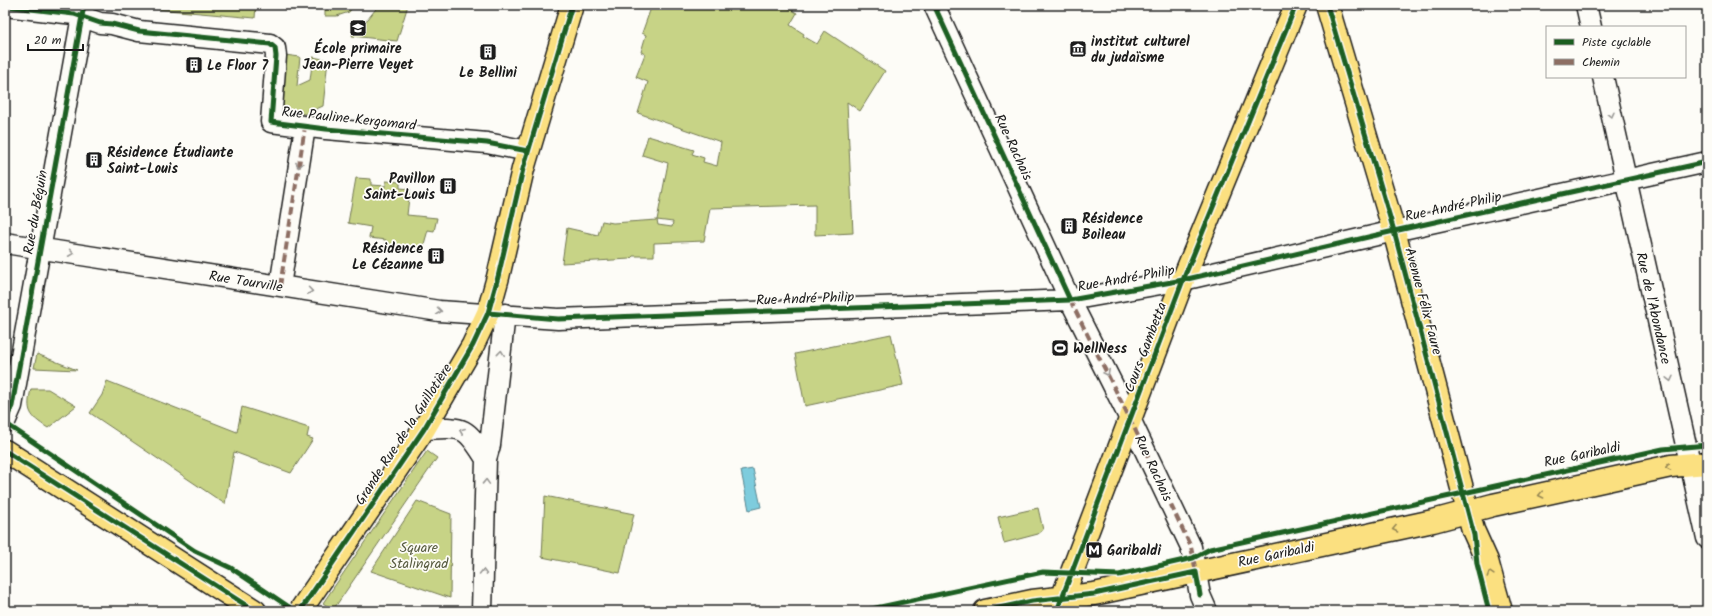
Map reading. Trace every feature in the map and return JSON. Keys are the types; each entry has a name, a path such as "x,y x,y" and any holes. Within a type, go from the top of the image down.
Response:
{"main road":[{"name":"Grande Rue de la Guillotière","path":"300,611 424,429 473,345 497,313 528,151 572,5"},
{"name":"Cours Gambetta","path":"1060,604 1183,280 1296,5"},
{"name":"Avenue Félix Faure","path":"1327,5 1394,231 1474,535 1487,561 1501,611"},
{"path":"5,451 255,611"},
{"name":"Rue Garibaldi","path":"985,611 1060,604 1094,594 1426,522 1671,466 1698,464"}],"street":[{"name":"Rue Rachais","path":"934,5 1070,300 1130,419 1191,547 1200,595 1207,611"},
{"path":"1586,5 1591,26"},
{"path":"5,6 83,11"},
{"name":"Rue Pauline Kergomard","path":"83,11 100,23 112,24 140,31 270,44 275,48 276,56 271,122 305,127 487,143 528,151"},
{"name":"Rue du Béguin","path":"5,422 12,406 83,11"},
{"name":"Rue de l'Abondance","path":"1603,78 1626,180 1698,464 1707,538"},
{"path":"280,286 305,127"},
{"name":"Rue André Philip","path":"497,313 558,319 1070,300 1183,280 1394,231 1707,162"},
{"name":"Rue Tourville","path":"5,243 439,311 497,313"},
{"name":"Grande Rue de la Guillotière","path":"482,611 486,459 490,445 497,313"},
{"path":"424,429 451,428 463,430 472,437 486,459"}],"green space":[{"path":"113,5 256,5 255,18"},
{"path":"325,5 354,5 349,12 337,16 325,16"},
{"path":"379,5 408,5 397,41 352,36 354,31 368,19"},
{"path":"652,5 783,5 797,13 790,25 804,34 803,36 817,44 825,31 885,71 860,111 847,102 853,233 815,235 815,205 710,208 704,241 654,243 654,256 633,256 630,259 562,263 567,228 598,235 602,221 613,223 657,220 668,163 642,155 648,136 694,150 692,154 704,158 703,162 717,166 721,142 638,113 648,82 636,77 645,54 641,52 646,35 642,33","holes":["657,220 673,222 672,227 658,225"]},
{"path":"285,55 300,57 297,86 310,80 313,57 328,60 323,106 305,114 294,113 293,119 278,118"},
{"path":"356,178 371,179 371,185 386,186 386,181 400,182 400,188 410,189 407,215 437,218 434,231 428,230 422,251 385,244 386,240 369,238 371,227 348,223"},
{"path":"891,334 903,385 805,406 795,354"},
{"path":"37,354 77,370 34,368"},
{"path":"107,381 237,432 242,407 309,428 307,437 313,439 291,473 234,452 225,504 90,413 102,395"},
{"path":"31,389 48,389 76,406 48,428 37,420 30,412 29,403"},
{"path":"427,451 437,458 333,610 323,603"},
{"path":"545,496 634,514 620,573 542,557"},
{"name":"Square Stalingrad","path":"417,501 451,514 450,598 371,571"},
{"path":"1038,508 1043,530 1038,534 1004,543 998,517"}],"water":[{"path":"753,469 761,507 749,510 741,471"}],"marked path":[{"path":"280,286 305,127"},
{"path":"1070,300 1130,419 1191,547 1196,572"}],"cycle path":[{"path":"5,422 12,406 84,5"},
{"path":"300,611 424,429 473,345 488,313 498,277 523,169 572,5"},
{"path":"934,5 1070,300"},
{"path":"1057,611 1183,280 1296,5"},
{"path":"1327,5 1394,231 1474,535 1477,564 1489,611"},
{"path":"5,6 74,14 100,23 112,24 139,31 270,44 275,48 276,56 271,122 326,129 487,143 528,151"},
{"path":"488,313 558,319 1070,300 1183,280 1394,231 1707,162"},
{"path":"5,423 195,551 231,568 295,611"},
{"path":"862,611 1043,572 1119,575 1193,558 1210,549 1663,449 1707,445"},
{"path":"5,451 255,611"},
{"path":"985,611 1032,601 1094,594 1196,572 1200,595"}],"place":[{"name":"École primaire Jean-Pierre Veyet","path":"358,28"},
{"name":"institut culturel du judaïsme","path":"1078,49"},
{"name":"Le Bellini","path":"488,52"},
{"name":"Le Floor 7","path":"194,65"},
{"name":"Résidence Étudiante Saint-Louis","path":"94,160"},
{"name":"Pavillon Saint-Louis","path":"448,186"},
{"name":"Résidence Boileau","path":"1069,226"},
{"name":"Résidence Le Cézanne","path":"436,256"},
{"name":"WellNess","path":"1060,348"},
{"name":"Garibaldi","path":"1094,550"}]}
